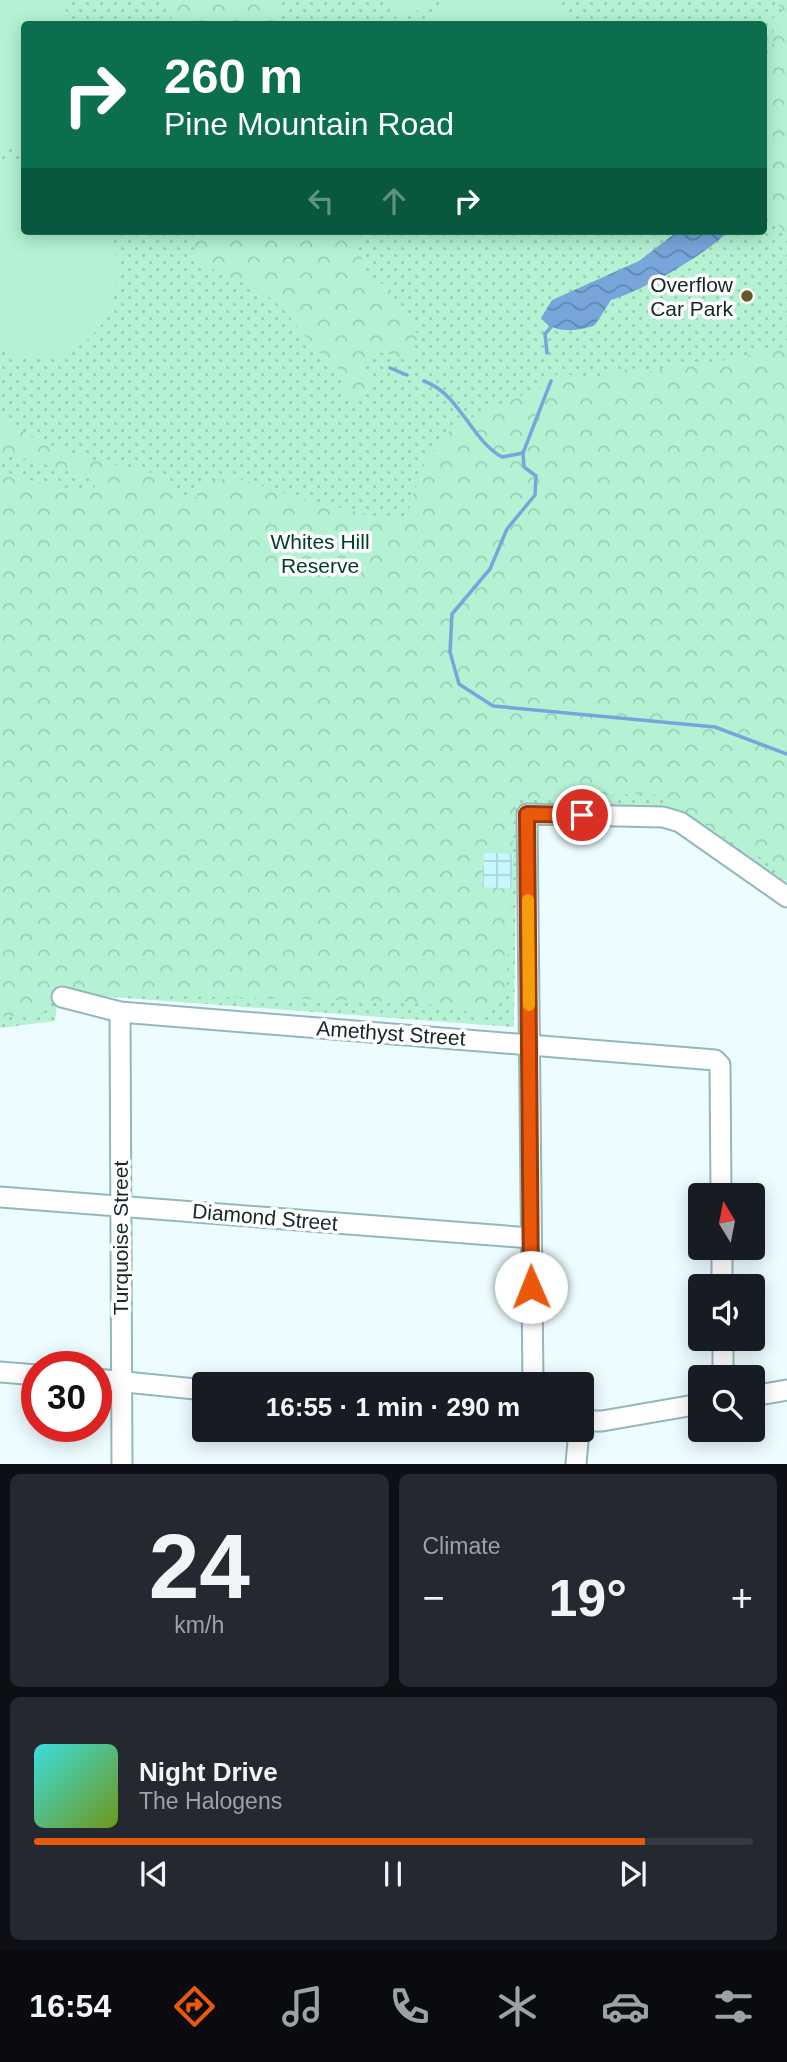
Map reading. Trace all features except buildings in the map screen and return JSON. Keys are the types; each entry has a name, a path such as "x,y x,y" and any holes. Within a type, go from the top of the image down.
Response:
{"street":[{"path":"533,1372 527,814 663,817 680,822 787,897"},
{"name":"Amethyst Street","path":"62,997 120,1012 715,1060 720,1065 721,1183"},
{"name":"Turquoise Street","path":"120,1012 122,1464"},
{"name":"Diamond Street","path":"0,1196 531,1238"},
{"path":"0,1372 21,1374"},
{"path":"112,1381 192,1389"},
{"path":"765,1394 787,1390"},
{"path":"594,1422 688,1406"},
{"path":"576,1464 578,1442"}],"shaded area":[{"path":"484,852 513,853 512,889 482,887"}],"green space":[{"name":"Whites Hill Reserve","path":"0,0 787,0 787,882 670,811 517,806 514,1027 58,993 55,1021 0,1028","holes":["484,852 513,854 511,889 482,887"]},
{"path":"0,0 63,0 69,21 21,21 21,147 0,150"},
{"path":"169,0 276,0 280,21 172,21"},
{"path":"386,0 435,0 401,21"},
{"path":"455,0 556,0 569,21 420,21"},
{"path":"774,0 787,0 787,240 767,207 767,64 774,53 773,18 785,12"},
{"path":"21,159 21,235 112,235 117,257 113,301 106,318 95,332 83,344 68,352 35,358 0,348 0,164"},
{"path":"354,235 369,280 389,286 400,310 418,335 412,354 402,359 382,352 368,357 364,361 371,390 356,404 344,395 341,371 316,349 288,315 260,291 208,266 194,249 192,237"},
{"name":"Whites Hill Reserve","path":"787,346 787,873 651,793 514,800 513,853 484,853 482,887 512,889 506,993 501,1003 482,1014 415,1002 58,993 42,1014 0,1017 0,470 46,484 70,488 94,488 98,479 1,452 0,418 38,441 97,461 157,474 169,490 177,495 197,497 197,487 205,482 234,477 311,502 401,521 408,512 421,470 444,435 471,418 537,389 552,377 562,373 592,380 630,368 650,372 689,361 708,364"}],"water":[{"path":"673,235 724,235 673,271 611,300 595,325 566,330 552,327 541,318 552,300 639,261"}],"waterway":[{"path":"547,353 545,334 551,327"},
{"path":"390,368 407,375"},
{"path":"424,381 447,396 491,449 502,457 523,453"},
{"path":"551,381 523,453 524,467 536,476 535,495 507,529 490,569 452,614 450,652 459,684 493,706 715,727 787,754"}],"slow traffic":[{"path":"528,900 529,1005"}],"place":[{"name":"Overflow Car Park","path":"747,296"}],"route":[{"path":"531,1287 527,814 582,815"}]}
